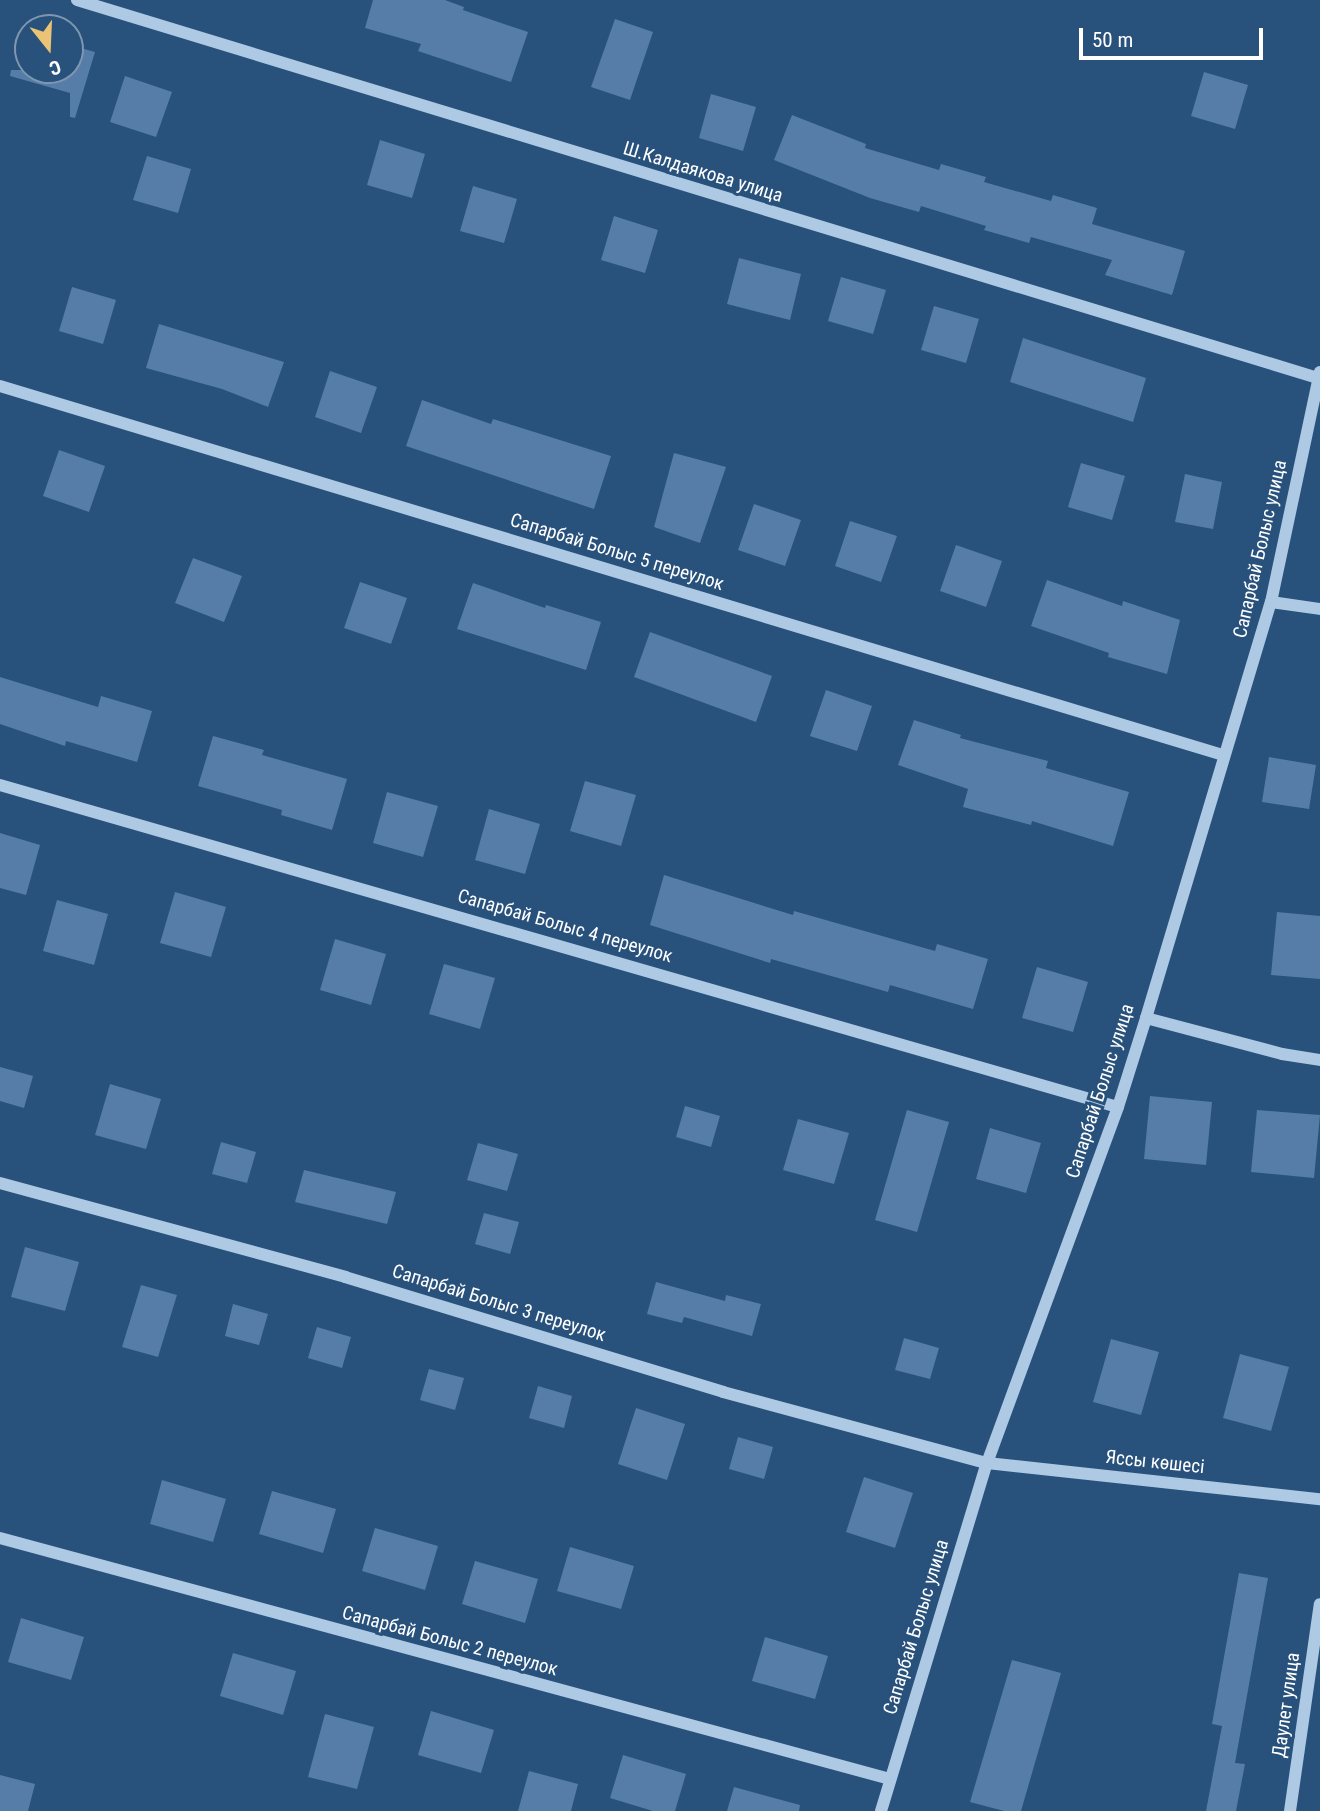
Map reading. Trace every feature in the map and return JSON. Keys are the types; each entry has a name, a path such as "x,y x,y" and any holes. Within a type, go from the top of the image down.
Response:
{"street":[{"name":"Ш.Калдаякова улица","path":"77,0 1319,375"},
{"name":"Сапарбай Болыс улица","path":"881,1811 987,1463 1118,1107 1146,1018 1271,602 1319,375"},
{"name":"Сапарбай Болыс 5 переулок","path":"0,386 1223,755"},
{"path":"1271,602 1320,609"},
{"name":"Сапарбай Болыс 4 переулок","path":"0,785 1118,1107"},
{"path":"1146,1018 1282,1054 1320,1060"},
{"name":"Сапарбай Болыс 3 переулок","path":"0,1183 345,1276 723,1392 987,1463"},
{"name":"Яссы көшесі","path":"987,1463 1320,1499"},
{"name":"Сапарбай Болыс 2 переулок","path":"0,1538 890,1779"},
{"name":"Даулет улица","path":"1290,1811 1320,1604"}],"building":[{"path":"373,0 445,0 464,7 463,10 528,32 511,82 418,51 421,44 365,28"},
{"path":"615,19 653,32 630,100 591,87"},
{"path":"84,49 95,52 75,118 70,117 70,93 38,84 84,84"},
{"path":"1204,72 1248,85 1235,129 1191,116"},
{"path":"125,76 172,92 156,137 110,122"},
{"path":"711,94 756,107 743,151 699,138"},
{"path":"792,115 866,144 865,148 939,170 941,164 986,177 984,182 1051,201 1053,195 1097,208 1092,224 1185,251 1172,295 1105,275 1112,260 1031,237 1029,243 984,230 986,226 921,206 919,212 870,198 774,160"},
{"path":"380,140 425,154 412,198 367,185"},
{"path":"147,156 191,169 178,213 133,200"},
{"path":"473,186 517,199 504,243 460,231"},
{"path":"614,216 658,230 645,273 601,260"},
{"path":"739,258 801,274 790,320 727,304"},
{"path":"841,277 886,290 873,334 828,321"},
{"path":"72,287 116,300 103,344 59,331"},
{"path":"934,306 979,319 966,363 921,350"},
{"path":"159,324 284,362 268,407 222,389 146,368"},
{"path":"1023,338 1146,378 1133,422 1010,382"},
{"path":"330,371 377,387 361,433 315,417"},
{"path":"422,400 491,424 493,419 611,456 594,509 406,446"},
{"path":"59,450 105,466 89,512 43,496"},
{"path":"674,453 726,467 700,543 654,527"},
{"path":"1081,463 1125,476 1112,520 1068,507"},
{"path":"1185,474 1222,482 1213,529 1175,522"},
{"path":"754,504 801,520 785,566 738,550"},
{"path":"850,521 897,536 881,582 835,566"},
{"path":"956,545 1002,561 986,607 940,591"},
{"path":"193,558 242,576 224,622 175,603"},
{"path":"1047,580 1122,606 1123,601 1180,620 1167,674 1108,657 1109,653 1031,626"},
{"path":"360,582 407,598 391,644 344,628"},
{"path":"473,583 545,608 546,605 601,622 586,670 457,629"},
{"path":"650,632 772,676 756,722 634,677"},
{"path":"0,677 98,707 101,696 152,711 137,762 66,741 65,746 0,724"},
{"path":"826,690 872,706 857,751 810,736"},
{"path":"914,720 961,735 960,738 1048,761 1046,768 1129,792 1113,846 1032,821 1031,825 963,807 968,789 898,765"},
{"path":"213,736 264,750 262,755 347,779 332,830 281,815 282,810 198,786"},
{"path":"1269,757 1316,765 1309,809 1262,802"},
{"path":"585,781 636,795 621,846 570,831"},
{"path":"387,792 438,806 423,857 373,843"},
{"path":"489,809 540,824 525,874 475,860"},
{"path":"0,833 40,845 26,895 0,888"},
{"path":"664,875 793,915 794,911 935,951 937,944 988,959 973,1009 890,985 888,992 771,959 770,963 650,925"},
{"path":"175,892 226,907 211,957 160,943"},
{"path":"57,900 108,914 94,965 43,951"},
{"path":"1277,912 1320,916 1320,979 1271,975"},
{"path":"335,939 386,954 371,1005 320,990"},
{"path":"444,964 495,978 480,1029 429,1014"},
{"path":"1037,967 1088,982 1073,1032 1022,1018"},
{"path":"0,1067 33,1076 24,1108 0,1101"},
{"path":"110,1084 161,1099 146,1149 95,1135"},
{"path":"1150,1096 1212,1102 1206,1165 1144,1159"},
{"path":"685,1106 720,1116 711,1147 676,1137"},
{"path":"907,1110 949,1122 917,1232 875,1220"},
{"path":"1257,1110 1320,1115 1314,1178 1251,1172"},
{"path":"798,1119 849,1133 834,1184 783,1170"},
{"path":"990,1128 1041,1143 1026,1193 976,1179"},
{"path":"221,1142 256,1152 247,1183 212,1174"},
{"path":"478,1143 518,1154 507,1191 467,1180"},
{"path":"304,1170 396,1192 387,1224 295,1202"},
{"path":"484,1213 519,1222 510,1254 475,1244"},
{"path":"25,1247 79,1262 65,1311 11,1297"},
{"path":"656,1282 725,1301 726,1295 761,1304 752,1336 684,1317 682,1323 647,1314"},
{"path":"141,1285 177,1295 158,1357 122,1347"},
{"path":"233,1304 268,1314 259,1345 225,1336"},
{"path":"317,1327 351,1337 342,1368 308,1358"},
{"path":"904,1338 939,1348 930,1379 895,1370"},
{"path":"1111,1339 1159,1352 1141,1415 1093,1402"},
{"path":"1240,1354 1289,1367 1271,1431 1223,1418"},
{"path":"429,1369 464,1378 455,1410 420,1400"},
{"path":"538,1386 572,1396 564,1428 529,1418"},
{"path":"636,1408 685,1424 667,1480 618,1464"},
{"path":"738,1437 773,1447 764,1479 729,1469"},
{"path":"864,1477 913,1493 895,1548 846,1532"},
{"path":"162,1480 226,1499 213,1542 150,1524"},
{"path":"272,1491 336,1509 323,1553 259,1534"},
{"path":"375,1528 438,1546 425,1590 362,1571"},
{"path":"570,1547 634,1566 621,1609 557,1591"},
{"path":"475,1561 538,1579 525,1623 462,1604"},
{"path":"1239,1573 1268,1578 1235,1763 1245,1764 1236,1811 1206,1811 1222,1726 1212,1724"},
{"path":"21,1618 84,1637 71,1680 8,1662"},
{"path":"765,1637 828,1656 815,1699 752,1681"},
{"path":"233,1653 296,1671 283,1715 220,1696"},
{"path":"1012,1660 1061,1673 1021,1811 1004,1811 970,1802"},
{"path":"431,1711 494,1730 481,1773 418,1755"},
{"path":"325,1714 374,1727 357,1789 308,1777"},
{"path":"623,1755 686,1774 675,1811 653,1811 610,1798"},
{"path":"529,1771 578,1784 571,1811 518,1811"},
{"path":"0,1775 35,1784 28,1811 0,1811"},
{"path":"734,1787 800,1805 799,1811 727,1811"}]}
